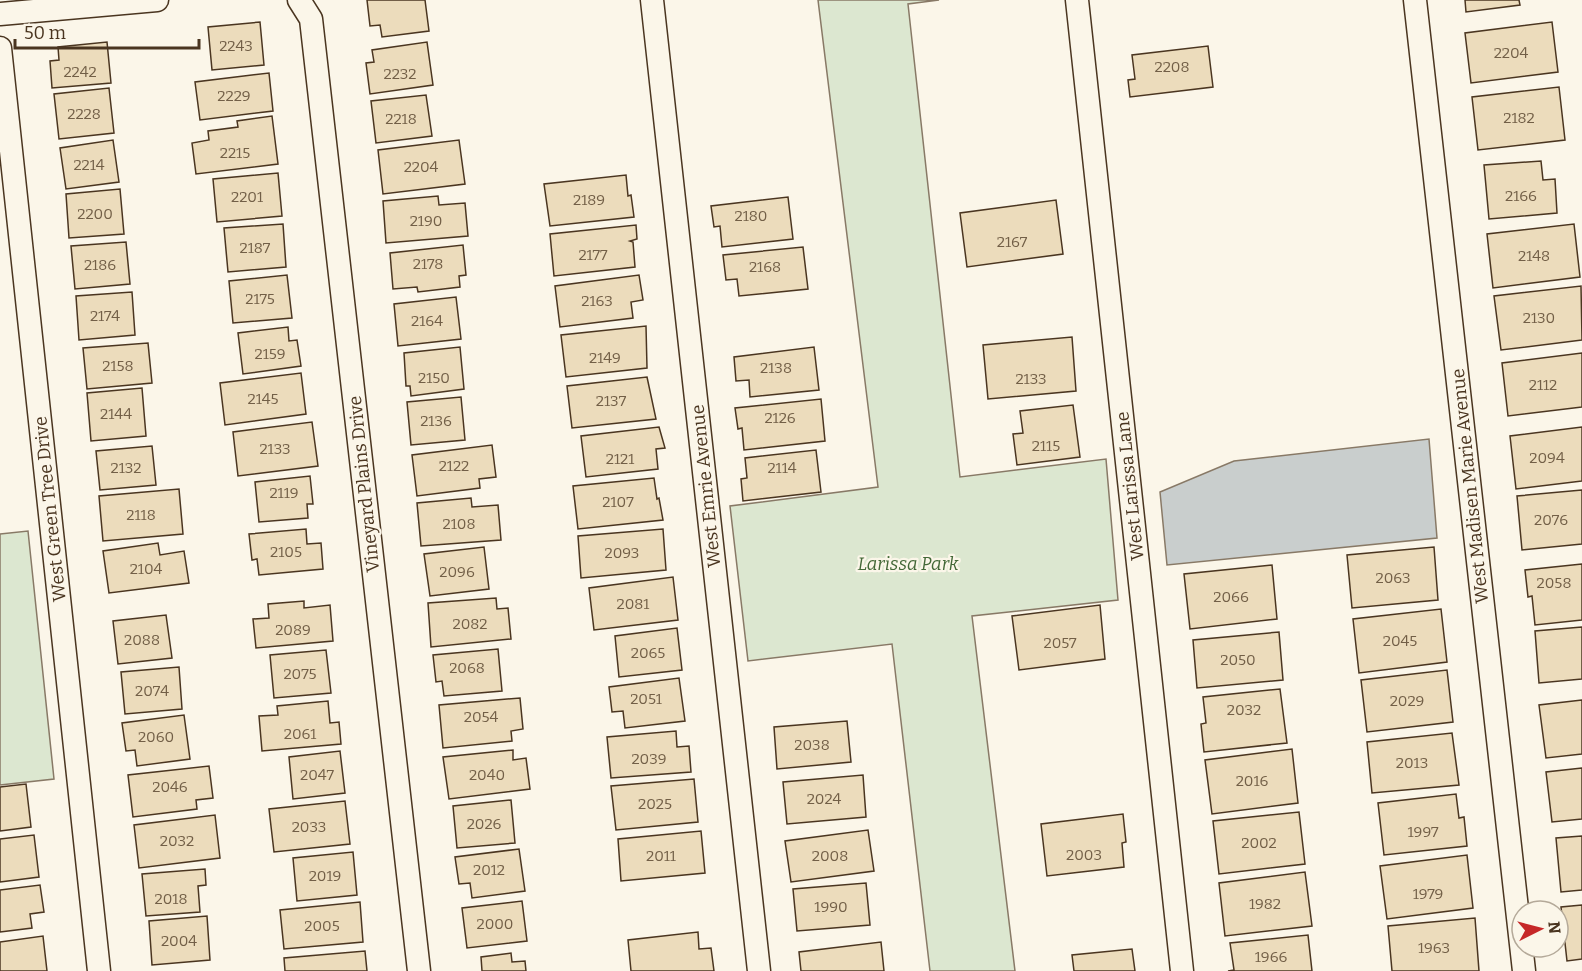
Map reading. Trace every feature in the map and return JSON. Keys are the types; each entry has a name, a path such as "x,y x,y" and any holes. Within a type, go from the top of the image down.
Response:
{"street":[{"path":"0,14 157,0"},
{"name":"Vineyard Plains Drive","path":"299,0 311,19 419,971"},
{"name":"West Emrie Avenue","path":"652,0 759,971"},
{"name":"West Larissa Lane","path":"1077,0 1182,971"},
{"name":"West Madisen Marie Avenue","path":"1415,0 1524,971"},
{"name":"West Green Tree Drive","path":"0,48 99,971"}],"green space":[{"name":"Larissa Park","path":"818,0 939,0 908,4 960,477 1106,459 1118,600 972,616 1015,971 930,971 892,644 748,661 730,506 878,487"},
{"path":"28,531 54,779 0,785 0,534"}],"shaded area":[{"path":"1429,439 1437,538 1167,565 1160,492 1234,461"}],"building":[{"path":"367,0 425,0 429,31 382,37 380,25 370,26"},
{"path":"1465,0 1519,0 1520,5 1466,12"},
{"path":"260,22 264,65 212,70 208,27"},
{"path":"1552,22 1558,72 1471,83 1465,33"},
{"path":"107,42 111,83 52,88 50,61 59,60 58,47"},
{"path":"427,42 433,85 370,94 366,63 374,62 372,50"},
{"path":"1208,46 1213,87 1130,97 1128,80 1135,79 1132,55"},
{"path":"269,73 273,111 200,120 195,82"},
{"path":"1559,87 1565,140 1478,150 1472,97"},
{"path":"109,88 114,133 59,139 54,94"},
{"path":"426,95 432,136 376,143 371,101"},
{"path":"272,116 278,164 196,174 192,143 209,140 208,131 238,127 237,121"},
{"path":"113,140 119,182 66,189 60,148"},
{"path":"459,140 465,184 383,194 378,150"},
{"path":"1541,161 1543,180 1555,179 1557,213 1489,219 1484,165"},
{"path":"278,173 282,216 217,222 213,179"},
{"path":"626,175 628,196 631,195 634,217 550,226 544,184"},
{"path":"120,189 124,234 69,238 66,194"},
{"path":"438,196 439,205 465,203 468,236 386,243 383,201"},
{"path":"788,197 793,239 722,247 720,226 714,227 711,206"},
{"path":"1056,200 1063,254 967,267 960,213"},
{"path":"283,224 286,267 228,272 224,228"},
{"path":"1574,224 1580,277 1493,288 1487,234"},
{"path":"636,225 637,239 630,241 633,242 635,267 554,276 550,234"},
{"path":"126,242 130,284 75,289 71,246"},
{"path":"463,245 466,275 459,276 460,287 418,292 417,287 393,289 390,253"},
{"path":"803,247 808,289 739,296 737,279 726,280 723,255"},
{"path":"287,275 292,318 233,323 229,281"},
{"path":"639,275 643,300 631,302 633,318 560,327 555,286"},
{"path":"1581,286 1582,340 1501,350 1494,296"},
{"path":"132,292 135,335 79,340 76,296"},
{"path":"456,297 461,339 398,346 394,304"},
{"path":"646,326 647,368 566,377 561,335"},
{"path":"288,327 289,341 297,340 301,366 243,374 238,333"},
{"path":"1072,337 1076,391 988,399 983,345"},
{"path":"148,343 152,383 87,389 83,348"},
{"path":"460,347 464,389 411,396 410,386 406,386 404,353"},
{"path":"814,347 819,390 750,397 749,380 736,381 734,357"},
{"path":"1582,353 1582,407 1508,416 1502,363"},
{"path":"301,373 306,414 225,425 220,383"},
{"path":"647,377 656,419 572,428 567,386"},
{"path":"142,388 146,436 91,441 87,393"},
{"path":"461,397 465,440 411,445 407,402"},
{"path":"821,399 825,441 744,450 742,428 738,429 735,408"},
{"path":"1073,405 1080,457 1017,465 1013,434 1023,433 1020,411"},
{"path":"312,422 318,466 238,476 233,432"},
{"path":"659,427 665,448 656,449 658,469 586,477 581,436"},
{"path":"1582,427 1582,481 1516,489 1510,436"},
{"path":"492,445 496,477 479,479 480,488 417,496 412,455"},
{"path":"152,446 156,485 100,490 96,451"},
{"path":"816,450 821,492 743,501 741,479 747,478 745,458"},
{"path":"310,476 313,504 307,504 308,518 259,522 255,482"},
{"path":"654,478 663,520 578,529 573,486"},
{"path":"179,489 183,534 103,541 99,496"},
{"path":"1582,490 1582,544 1522,550 1517,496"},
{"path":"471,498 472,507 498,505 501,540 421,546 417,503"},
{"path":"306,529 307,544 321,543 323,569 259,575 257,559 252,560 249,534"},
{"path":"663,529 666,570 581,578 578,536"},
{"path":"158,543 160,555 184,551 189,583 109,593 103,551"},
{"path":"484,547 489,589 430,596 424,554"},
{"path":"1434,547 1438,600 1352,608 1347,555"},
{"path":"1582,564 1582,620 1535,625 1532,596 1528,597 1525,570"},
{"path":"1272,565 1277,619 1190,629 1184,574"},
{"path":"673,577 678,620 594,630 589,588"},
{"path":"496,598 497,609 508,608 511,639 431,647 428,603"},
{"path":"304,601 304,608 330,605 333,641 256,648 253,619 269,618 268,604"},
{"path":"1100,605 1105,659 1019,670 1012,616"},
{"path":"1441,609 1447,662 1359,673 1353,619"},
{"path":"166,615 172,658 118,664 113,621"},
{"path":"1582,627 1582,679 1539,683 1535,631"},
{"path":"677,628 682,670 619,677 615,636"},
{"path":"1279,632 1283,680 1197,688 1193,640"},
{"path":"498,649 502,691 444,696 442,681 436,682 433,655"},
{"path":"326,650 331,693 274,698 270,655"},
{"path":"179,667 182,709 125,714 121,672"},
{"path":"1447,670 1453,722 1367,732 1361,680"},
{"path":"679,678 685,721 625,728 623,711 612,712 609,687"},
{"path":"1280,689 1287,743 1204,752 1201,724 1206,723 1203,697"},
{"path":"520,698 523,729 511,731 512,741 443,748 439,705"},
{"path":"1582,700 1582,754 1546,758 1539,705"},
{"path":"328,701 330,723 339,722 341,744 262,751 259,716 278,715 277,706"},
{"path":"184,715 190,759 137,766 135,750 126,751 122,723"},
{"path":"847,721 851,762 777,769 774,727"},
{"path":"676,731 677,747 689,746 691,772 611,778 607,737"},
{"path":"1452,733 1459,785 1372,793 1367,742"},
{"path":"1292,749 1298,803 1212,814 1205,760"},
{"path":"513,750 513,760 526,758 530,789 449,799 443,757"},
{"path":"340,751 345,793 293,799 289,757"},
{"path":"209,766 213,798 196,800 197,809 133,817 128,775"},
{"path":"1582,768 1582,819 1552,822 1546,772"},
{"path":"863,775 866,817 787,824 783,782"},
{"path":"694,779 698,822 616,830 611,786"},
{"path":"26,784 31,827 0,831 0,787"},
{"path":"1456,794 1459,818 1464,817 1467,846 1384,855 1378,803"},
{"path":"511,800 515,843 457,848 453,806"},
{"path":"345,801 350,844 274,852 269,809"},
{"path":"1299,812 1305,864 1219,874 1213,821"},
{"path":"1123,814 1126,842 1122,843 1124,867 1047,876 1041,824"},
{"path":"215,815 220,858 139,868 134,825"},
{"path":"868,830 874,871 791,882 785,841"},
{"path":"701,831 705,873 621,881 618,839"},
{"path":"34,835 39,877 0,882 0,839"},
{"path":"1582,836 1582,890 1561,892 1556,838"},
{"path":"519,849 525,891 472,898 470,883 459,884 455,857"},
{"path":"353,852 357,895 297,901 293,858"},
{"path":"1467,855 1473,908 1387,919 1380,866"},
{"path":"205,869 206,885 198,886 200,912 146,916 142,874"},
{"path":"1305,872 1312,926 1225,936 1219,883"},
{"path":"866,883 870,925 797,931 793,889"},
{"path":"40,885 44,912 30,914 32,928 0,932 0,890"},
{"path":"522,901 527,941 467,948 462,908"},
{"path":"360,902 363,942 284,949 280,910"},
{"path":"1582,905 1582,959 1567,961 1570,959 1570,906"},
{"path":"207,916 210,960 152,965 149,921"},
{"path":"1475,918 1479,971 1392,971 1388,926"},
{"path":"698,932 699,949 711,948 714,971 631,971 628,940"},
{"path":"1308,935 1312,971 1228,971 1234,970 1230,943"},
{"path":"43,936 47,971 0,971 0,942"},
{"path":"881,942 884,971 801,971 799,952"},
{"path":"1132,949 1135,971 1074,971 1072,955"},
{"path":"365,951 367,971 285,971 284,958"},
{"path":"511,953 512,962 525,961 526,971 482,971 481,957"}]}
